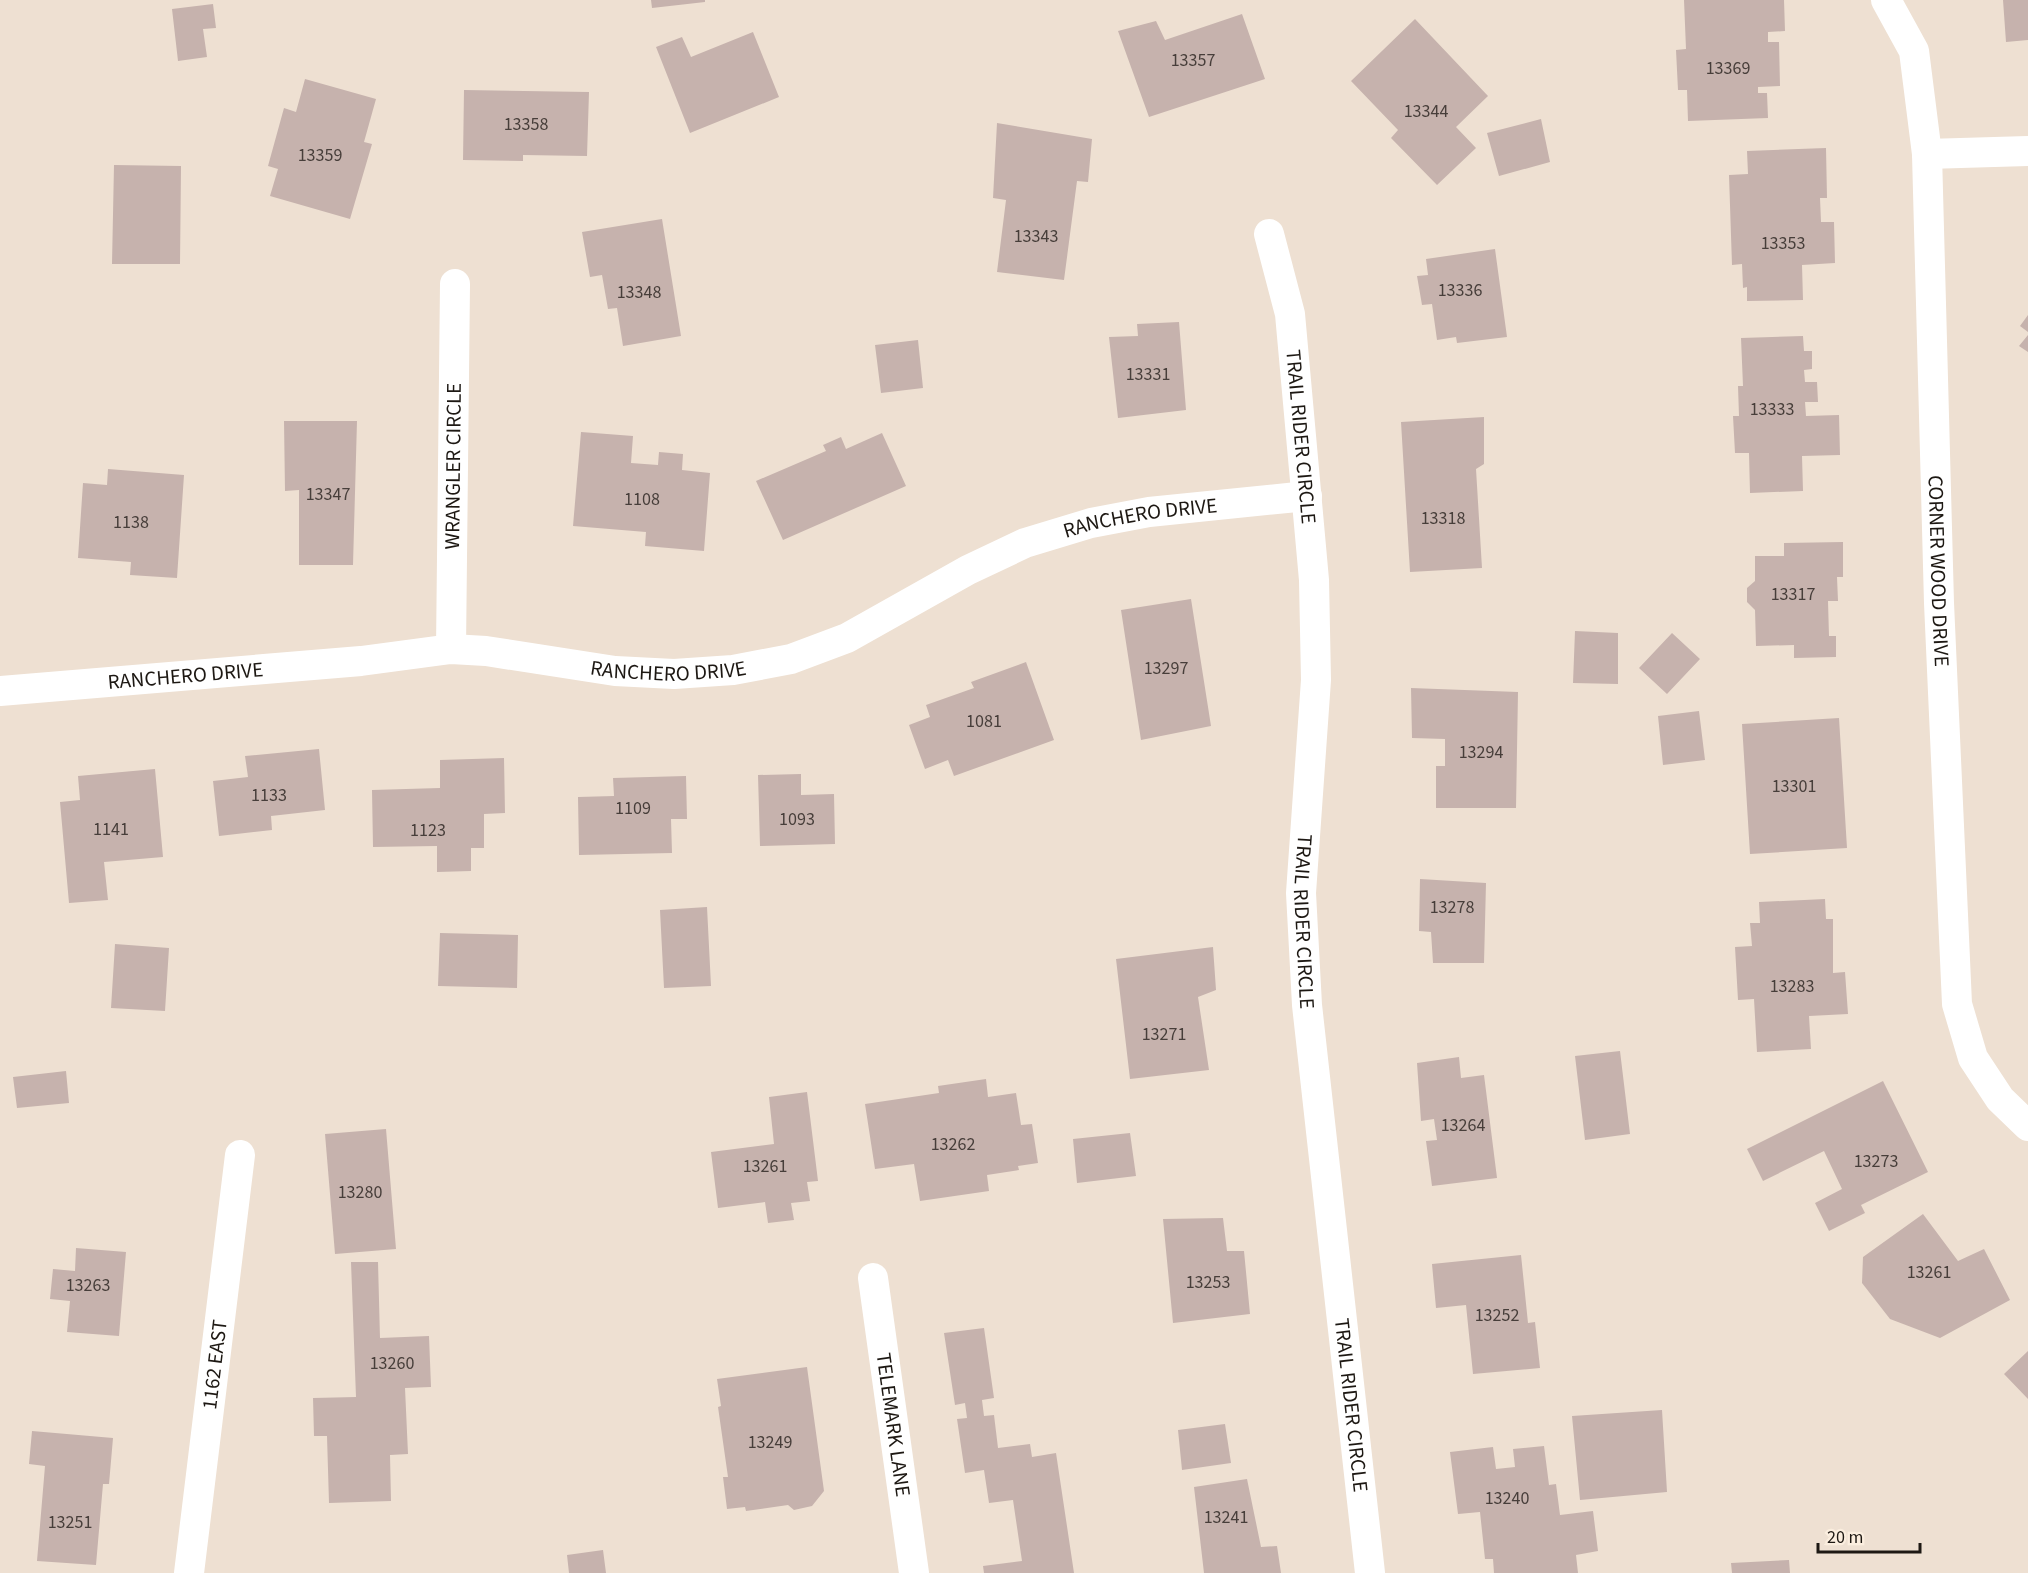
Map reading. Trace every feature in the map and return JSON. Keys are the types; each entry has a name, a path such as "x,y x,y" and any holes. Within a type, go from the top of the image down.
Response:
{"street":[{"name":"CORNER WOOD DRIVE","path":"1886,0 1914,51 1927,154 1939,603 1957,1004 1973,1058 2000,1099 2028,1126"},
{"path":"1927,154 2028,151"},
{"name":"TRAIL RIDER CIRCLE","path":"1269,234 1290,314 1314,580 1316,680 1302,871 1303,949 1307,1005 1370,1573"},
{"name":"WRANGLER CIRCLE","path":"452,649 455,284"},
{"name":"RANCHERO DRIVE","path":"0,691 361,661 452,649 486,651 615,670 674,674 733,669 791,658 848,638 968,570 1025,543 1091,522 1149,512 1307,496"},
{"name":"1162 EAST","path":"189,1573 240,1155"},
{"name":"TELEMARK LANE","path":"873,1278 914,1573"}],"building":[{"path":"651,0 705,0 705,2 652,8"},
{"path":"1684,0 1784,0 1785,31 1768,32 1768,42 1779,42 1780,86 1758,87 1758,93 1767,93 1768,118 1688,121 1687,90 1678,90 1676,50 1686,49"},
{"path":"2003,0 2028,0 2028,40 2006,42"},
{"path":"213,4 216,28 203,29 207,57 178,61 172,9"},
{"path":"1242,14 1265,79 1149,117 1118,31 1156,21 1165,40"},
{"path":"1415,19 1488,96 1456,127 1476,148 1437,185 1391,138 1398,130 1351,81"},
{"path":"753,32 779,97 690,133 656,47 682,37 691,57"},
{"path":"305,79 376,99 364,142 372,144 350,219 270,196 278,169 268,166 284,108 296,112"},
{"path":"464,90 589,92 587,156 523,155 523,161 463,160"},
{"path":"1541,119 1550,162 1499,176 1487,133"},
{"path":"997,123 1092,139 1088,182 1077,181 1064,280 997,272 1006,200 993,198"},
{"path":"1826,148 1827,198 1820,198 1821,222 1834,222 1835,263 1802,265 1803,300 1747,301 1747,287 1743,288 1742,264 1732,265 1729,175 1748,174 1747,151"},
{"path":"114,165 181,166 180,264 112,264"},
{"path":"662,219 681,336 623,346 617,308 608,309 602,275 590,277 582,232"},
{"path":"1495,249 1507,337 1457,343 1456,337 1437,340 1432,304 1422,305 1417,276 1428,275 1426,259"},
{"path":"2028,315 2028,332 2020,326"},
{"path":"1179,322 1186,410 1118,418 1109,337 1138,336 1137,324"},
{"path":"2028,335 2028,352 2019,346"},
{"path":"1803,336 1804,351 1812,351 1812,369 1804,370 1805,382 1817,382 1818,402 1805,402 1806,416 1839,415 1840,455 1802,456 1803,491 1750,493 1749,453 1735,453 1733,416 1739,416 1738,386 1743,386 1741,338"},
{"path":"918,340 923,388 881,393 875,345"},
{"path":"1484,417 1484,464 1476,469 1482,568 1410,572 1401,422"},
{"path":"284,421 357,421 353,565 299,565 299,490 285,491"},
{"path":"581,432 633,436 631,463 658,465 659,452 683,454 682,470 710,473 704,551 645,546 646,532 573,526"},
{"path":"882,433 906,486 783,540 756,481 826,451 823,445 841,437 846,449"},
{"path":"108,469 184,475 177,578 130,575 131,562 78,558 83,483 107,485"},
{"path":"1843,542 1843,577 1837,577 1838,601 1828,601 1829,636 1836,636 1836,657 1794,658 1794,645 1756,646 1755,610 1747,602 1747,588 1755,581 1755,556 1784,556 1784,543"},
{"path":"1191,599 1211,726 1141,740 1121,610"},
{"path":"1575,631 1618,633 1618,684 1573,683"},
{"path":"1672,633 1700,659 1667,694 1639,668"},
{"path":"1026,662 1054,740 954,776 948,760 925,769 909,725 930,717 926,705 974,688 971,682"},
{"path":"1411,688 1518,692 1516,808 1436,808 1436,766 1445,766 1445,739 1412,738"},
{"path":"1699,711 1705,760 1663,765 1658,716"},
{"path":"1839,718 1847,848 1750,854 1742,724"},
{"path":"319,749 325,810 271,816 272,830 219,836 213,781 248,777 245,756"},
{"path":"504,758 505,813 484,814 484,848 471,848 471,871 437,872 437,846 373,847 372,790 440,788 440,760"},
{"path":"155,769 163,857 104,862 108,900 69,903 60,802 80,800 78,776"},
{"path":"801,774 801,795 834,794 835,844 760,846 758,775"},
{"path":"686,776 687,819 671,819 672,853 579,855 578,797 614,796 613,778"},
{"path":"1420,879 1486,883 1484,963 1433,963 1431,932 1419,931"},
{"path":"1825,899 1826,919 1833,919 1833,973 1845,972 1848,1014 1809,1016 1811,1049 1757,1052 1754,999 1738,1000 1735,947 1752,946 1750,923 1760,923 1759,902"},
{"path":"707,907 711,986 664,988 660,910"},
{"path":"440,933 518,935 517,988 438,986"},
{"path":"115,944 169,948 165,1011 111,1008"},
{"path":"1213,947 1216,990 1198,997 1209,1070 1130,1079 1116,959"},
{"path":"1620,1051 1630,1134 1585,1140 1575,1056"},
{"path":"1459,1057 1461,1078 1484,1075 1497,1178 1432,1186 1426,1141 1437,1140 1434,1119 1421,1121 1417,1063"},
{"path":"66,1071 69,1103 17,1108 13,1077"},
{"path":"986,1079 988,1097 1016,1093 1021,1125 1032,1124 1038,1163 1018,1166 1019,1170 987,1175 989,1191 920,1201 914,1164 875,1169 865,1104 939,1093 938,1086"},
{"path":"1883,1081 1928,1172 1861,1205 1865,1213 1829,1231 1815,1203 1842,1189 1824,1151 1763,1181 1747,1149"},
{"path":"807,1092 818,1181 807,1182 810,1201 791,1203 794,1220 768,1223 765,1202 718,1208 711,1152 774,1144 769,1097"},
{"path":"386,1129 396,1249 335,1254 325,1134"},
{"path":"1130,1133 1136,1176 1077,1183 1073,1139"},
{"path":"1923,1214 1958,1261 1984,1249 2010,1300 1940,1338 1890,1319 1862,1283 1863,1257"},
{"path":"1223,1218 1227,1251 1244,1251 1250,1314 1173,1323 1163,1219"},
{"path":"76,1248 126,1252 119,1336 67,1332 70,1301 50,1299 53,1269 75,1271"},
{"path":"1521,1255 1528,1323 1535,1322 1540,1368 1473,1374 1466,1305 1436,1308 1432,1264"},
{"path":"351,1262 378,1262 380,1338 429,1336 431,1387 405,1388 408,1454 390,1455 391,1501 329,1503 327,1436 314,1436 313,1398 356,1397"},
{"path":"984,1328 994,1398 982,1400 984,1416 994,1415 998,1448 1030,1444 1032,1457 1056,1453 1074,1573 984,1573 983,1566 1022,1561 1013,1500 989,1503 984,1470 965,1473 957,1419 967,1418 965,1403 955,1405 944,1333"},
{"path":"2028,1351 2028,1399 2004,1374"},
{"path":"807,1367 824,1491 812,1506 794,1510 788,1505 746,1511 745,1507 727,1509 723,1477 728,1477 718,1407 721,1406 717,1379"},
{"path":"1662,1410 1667,1492 1580,1500 1572,1416"},
{"path":"1225,1424 1231,1463 1182,1470 1178,1430"},
{"path":"32,1431 113,1438 109,1484 103,1484 96,1565 37,1561 45,1466 29,1464"},
{"path":"1544,1446 1549,1485 1556,1484 1560,1515 1593,1511 1598,1551 1576,1555 1578,1573 1494,1573 1493,1559 1485,1559 1480,1512 1458,1514 1450,1452 1493,1447 1496,1469 1515,1467 1513,1449"},
{"path":"1247,1479 1261,1547 1277,1546 1281,1573 1204,1573 1194,1487"},
{"path":"603,1550 606,1573 569,1573 567,1555"},
{"path":"1789,1560 1790,1573 1732,1573 1731,1563"}]}
